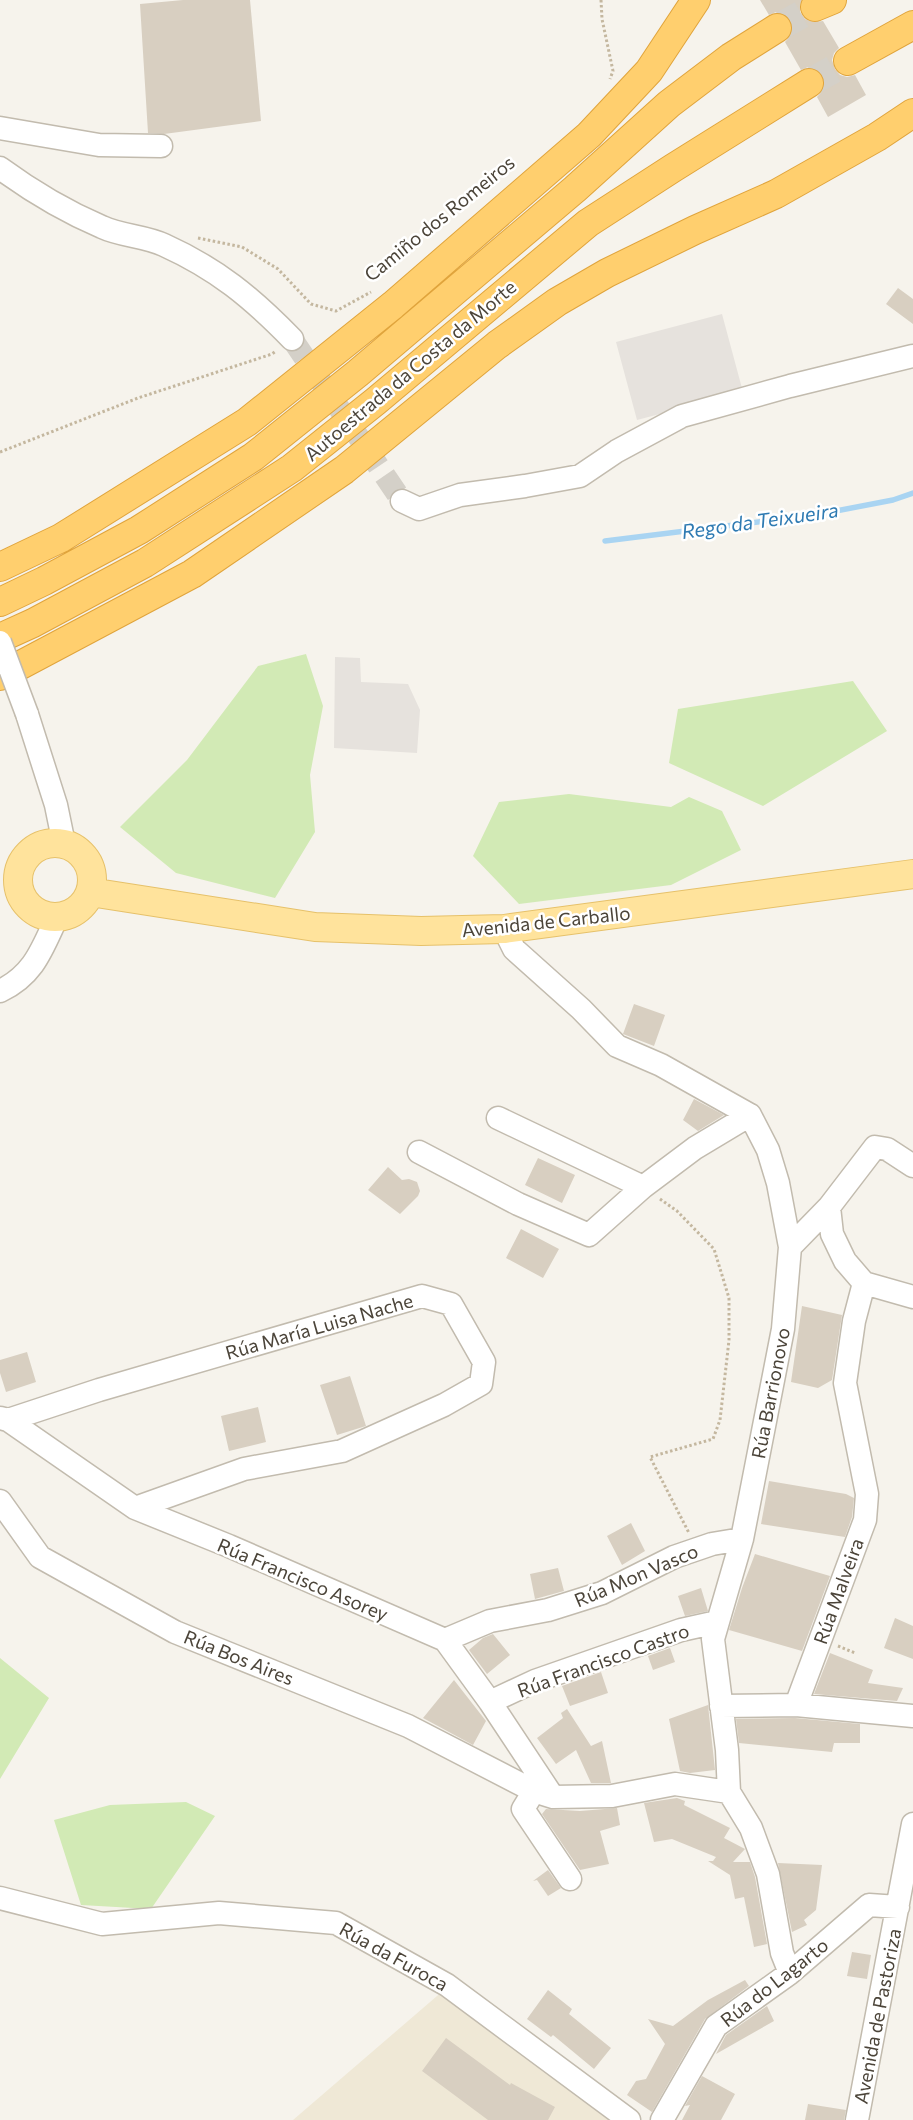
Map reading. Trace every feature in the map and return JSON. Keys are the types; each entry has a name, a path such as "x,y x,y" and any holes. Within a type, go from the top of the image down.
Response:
{"highway":[{"path":"0,567 61,538 246,422 393,306 589,135 649,71 696,0"},
{"path":"848,61 913,25"},
{"name":"Autoestrada da Costa da Morte","path":"0,602 44,582 139,530 253,456 358,373 575,188 669,104 731,57 777,28"},
{"name":"Autoestrada da Costa da Morte","path":"0,640 145,563 292,468 376,401 588,223 809,83"},
{"path":"0,676 192,574 344,470 497,345 557,302 607,273 776,194 877,137 913,113"}],"main road":[{"path":"64,844 76,849 85,857 90,868 92,880 90,892 78,910 68,915 57,917 38,913 30,908 9,871 40,845 64,844"},
{"name":"Avenida de Carballo","path":"90,892 316,927 421,932 504,929 913,874"}],"street":[{"path":"0,128 99,144 161,146"},
{"path":"0,168 24,186 103,228 162,244 217,272 256,302 292,339"},
{"path":"402,501 419,509 460,495 580,476 617,451 682,416 790,386 913,356"},
{"path":"0,640 27,714 56,806 64,844"},
{"path":"0,991 11,986 29,972 57,917"},
{"path":"419,1152 518,1204 589,1235 643,1187 695,1148 750,1115 661,1065 617,1046 581,1009 514,948 504,929"},
{"name":"Rúa Barrionovo","path":"750,1115 768,1150 778,1183 790,1247 783,1329 742,1539 713,1639 727,1750 729,1792 751,1828 768,1874 782,1953 790,1973"},
{"path":"498,1118 643,1187"},
{"path":"790,1247 829,1207 875,1147 887,1149 913,1166"},
{"path":"829,1207 832,1234 845,1261 864,1283 913,1297"},
{"name":"Rúa Malveira","path":"796,1705 865,1520 867,1494 845,1383 854,1321 864,1283"},
{"name":"Rúa María Luisa Nache","path":"4,1419 422,1296 451,1304 484,1362 481,1384 444,1406 342,1451 244,1470 135,1508"},
{"name":"Rúa Francisco Asorey","path":"4,1419 135,1508 229,1546 445,1640"},
{"name":"Rúa Bos Aires","path":"0,1501 40,1557 175,1632 408,1726 505,1776 537,1799 570,1879"},
{"name":"Rúa Mon Vasco","path":"445,1640 490,1621 548,1610 602,1593 674,1557 712,1544 742,1539"},
{"name":"Rúa Francisco Castro","path":"490,1702 535,1681 680,1630 717,1622"},
{"path":"445,1640 490,1702 537,1799"},
{"path":"722,1706 796,1705 913,1716"},
{"name":"Rúa Bos Aires","path":"537,1799 612,1796 675,1784 729,1792"},
{"name":"Avenida de Pastoriza","path":"857,2120 913,1824"},
{"name":"Rúa da Furoca","path":"0,1898 102,1924 219,1913 336,1923 447,1985 629,2120"},
{"name":"Rúa do Lagarto","path":"662,2120 716,2026 790,1973 869,1905 898,1907"}],"path":[{"path":"601,0 602,19 613,71 610,80"},
{"name":"Camiño dos Romeiros","path":"162,244 198,238 242,247 278,269 311,304 336,311 374,290"},
{"path":"0,452 138,398 272,354 292,339"},
{"path":"643,1187 677,1211 714,1249 728,1298 729,1340 720,1420 713,1439 650,1457 697,1549"},
{"path":"835,1645 855,1653"}],"shaded area":[{"path":"722,314 743,392 637,420 616,342"},
{"path":"335,657 360,658 361,682 408,684 420,710 417,753 334,748"},
{"path":"444,1990 585,2095 609,2120 293,2120"}],"green space":[{"path":"306,654 323,706 310,775 315,832 275,898 176,873 120,827 187,760 258,666"},
{"path":"853,681 887,731 763,806 669,763 678,709"},
{"path":"569,794 671,807 689,797 722,811 741,850 671,885 519,904 473,856 499,802"},
{"path":"0,1658 49,1698 0,1779"},
{"path":"186,1802 215,1816 151,1909 81,1905 54,1820 110,1805"}],"building":[{"path":"183,0 250,0 261,121 164,134 148,133 140,4"},
{"path":"760,0 802,0 800,12 805,19 813,22 823,21 839,48 834,53 832,60 835,69 840,75 847,77 855,75 866,95 828,117 817,97 823,90 825,82 822,75 816,69 808,67 801,70 785,42 791,35 793,27 790,20 784,14 776,12 769,15"},
{"path":"898,288 913,299 913,324 886,304"},
{"path":"634,1004 665,1015 654,1046 623,1034"},
{"path":"694,1099 724,1115 698,1131 683,1120"},
{"path":"538,1158 575,1175 562,1203 525,1185"},
{"path":"388,1167 402,1180 409,1179 417,1182 420,1191 418,1196 400,1214 368,1190"},
{"path":"521,1229 559,1249 543,1278 506,1258"},
{"path":"802,1306 842,1315 832,1380 818,1388 791,1382"},
{"path":"27,1352 36,1382 6,1392 0,1373 0,1360"},
{"path":"350,1376 366,1426 337,1435 320,1385"},
{"path":"258,1407 266,1442 229,1451 221,1416"},
{"path":"769,1481 846,1494 854,1498 852,1517 845,1537 761,1524"},
{"path":"631,1523 645,1551 622,1565 607,1536"},
{"path":"755,1554 830,1576 802,1651 729,1630"},
{"path":"558,1568 564,1591 535,1599 530,1574"},
{"path":"701,1588 708,1611 685,1616 678,1596"},
{"path":"895,1618 913,1626 913,1659 884,1648"},
{"path":"493,1634 510,1655 487,1674 469,1650 483,1638"},
{"path":"670,1648 675,1662 653,1670 648,1656"},
{"path":"830,1653 873,1670 868,1683 903,1688 897,1701 814,1694"},
{"path":"601,1672 608,1693 570,1706 562,1686"},
{"path":"454,1680 486,1721 473,1745 423,1718"},
{"path":"708,1705 715,1770 690,1773 680,1771 669,1719"},
{"path":"567,1709 591,1746 602,1741 611,1783 591,1783 576,1750 556,1764 537,1738 563,1718 561,1713"},
{"path":"795,1718 860,1724 860,1743 834,1743 832,1752 739,1743 736,1719"},
{"path":"677,1798 685,1801 684,1805 730,1828 724,1838 745,1849 733,1862 750,1862 755,1877 767,1944 754,1947 744,1897 735,1899 730,1875 708,1861 713,1861 716,1857 672,1839 654,1842 644,1803"},
{"path":"617,1808 620,1825 600,1831 609,1864 580,1870 542,1814 546,1809 580,1811"},
{"path":"778,1863 822,1865 816,1910 804,1920 807,1925 792,1932"},
{"path":"548,1870 561,1888 548,1896 537,1880 533,1881"},
{"path":"852,1952 871,1955 867,1979 847,1976"},
{"path":"745,1980 749,1986 705,2019 652,2112 627,2095 636,2081 646,2079 665,2044 648,2019 673,2026 708,2000"},
{"path":"548,1990 572,2009 569,2014 611,2048 594,2069 553,2035 551,2037 527,2019"},
{"path":"767,2006 774,2021 716,2054 726,2035"},
{"path":"446,2038 510,2085 511,2083 555,2107 548,2120 488,2120 422,2071"},
{"path":"702,2076 735,2094 721,2120 682,2120 690,2105 685,2106"},
{"path":"808,2104 846,2110 844,2120 805,2120"}],"waterway":[{"name":"Rego da Teixueira","path":"605,541 815,515 893,500 913,493"}],"tunnel":[{"path":"777,28 815,7"},
{"path":"809,83 848,61"},
{"path":"292,339 402,501"}]}
